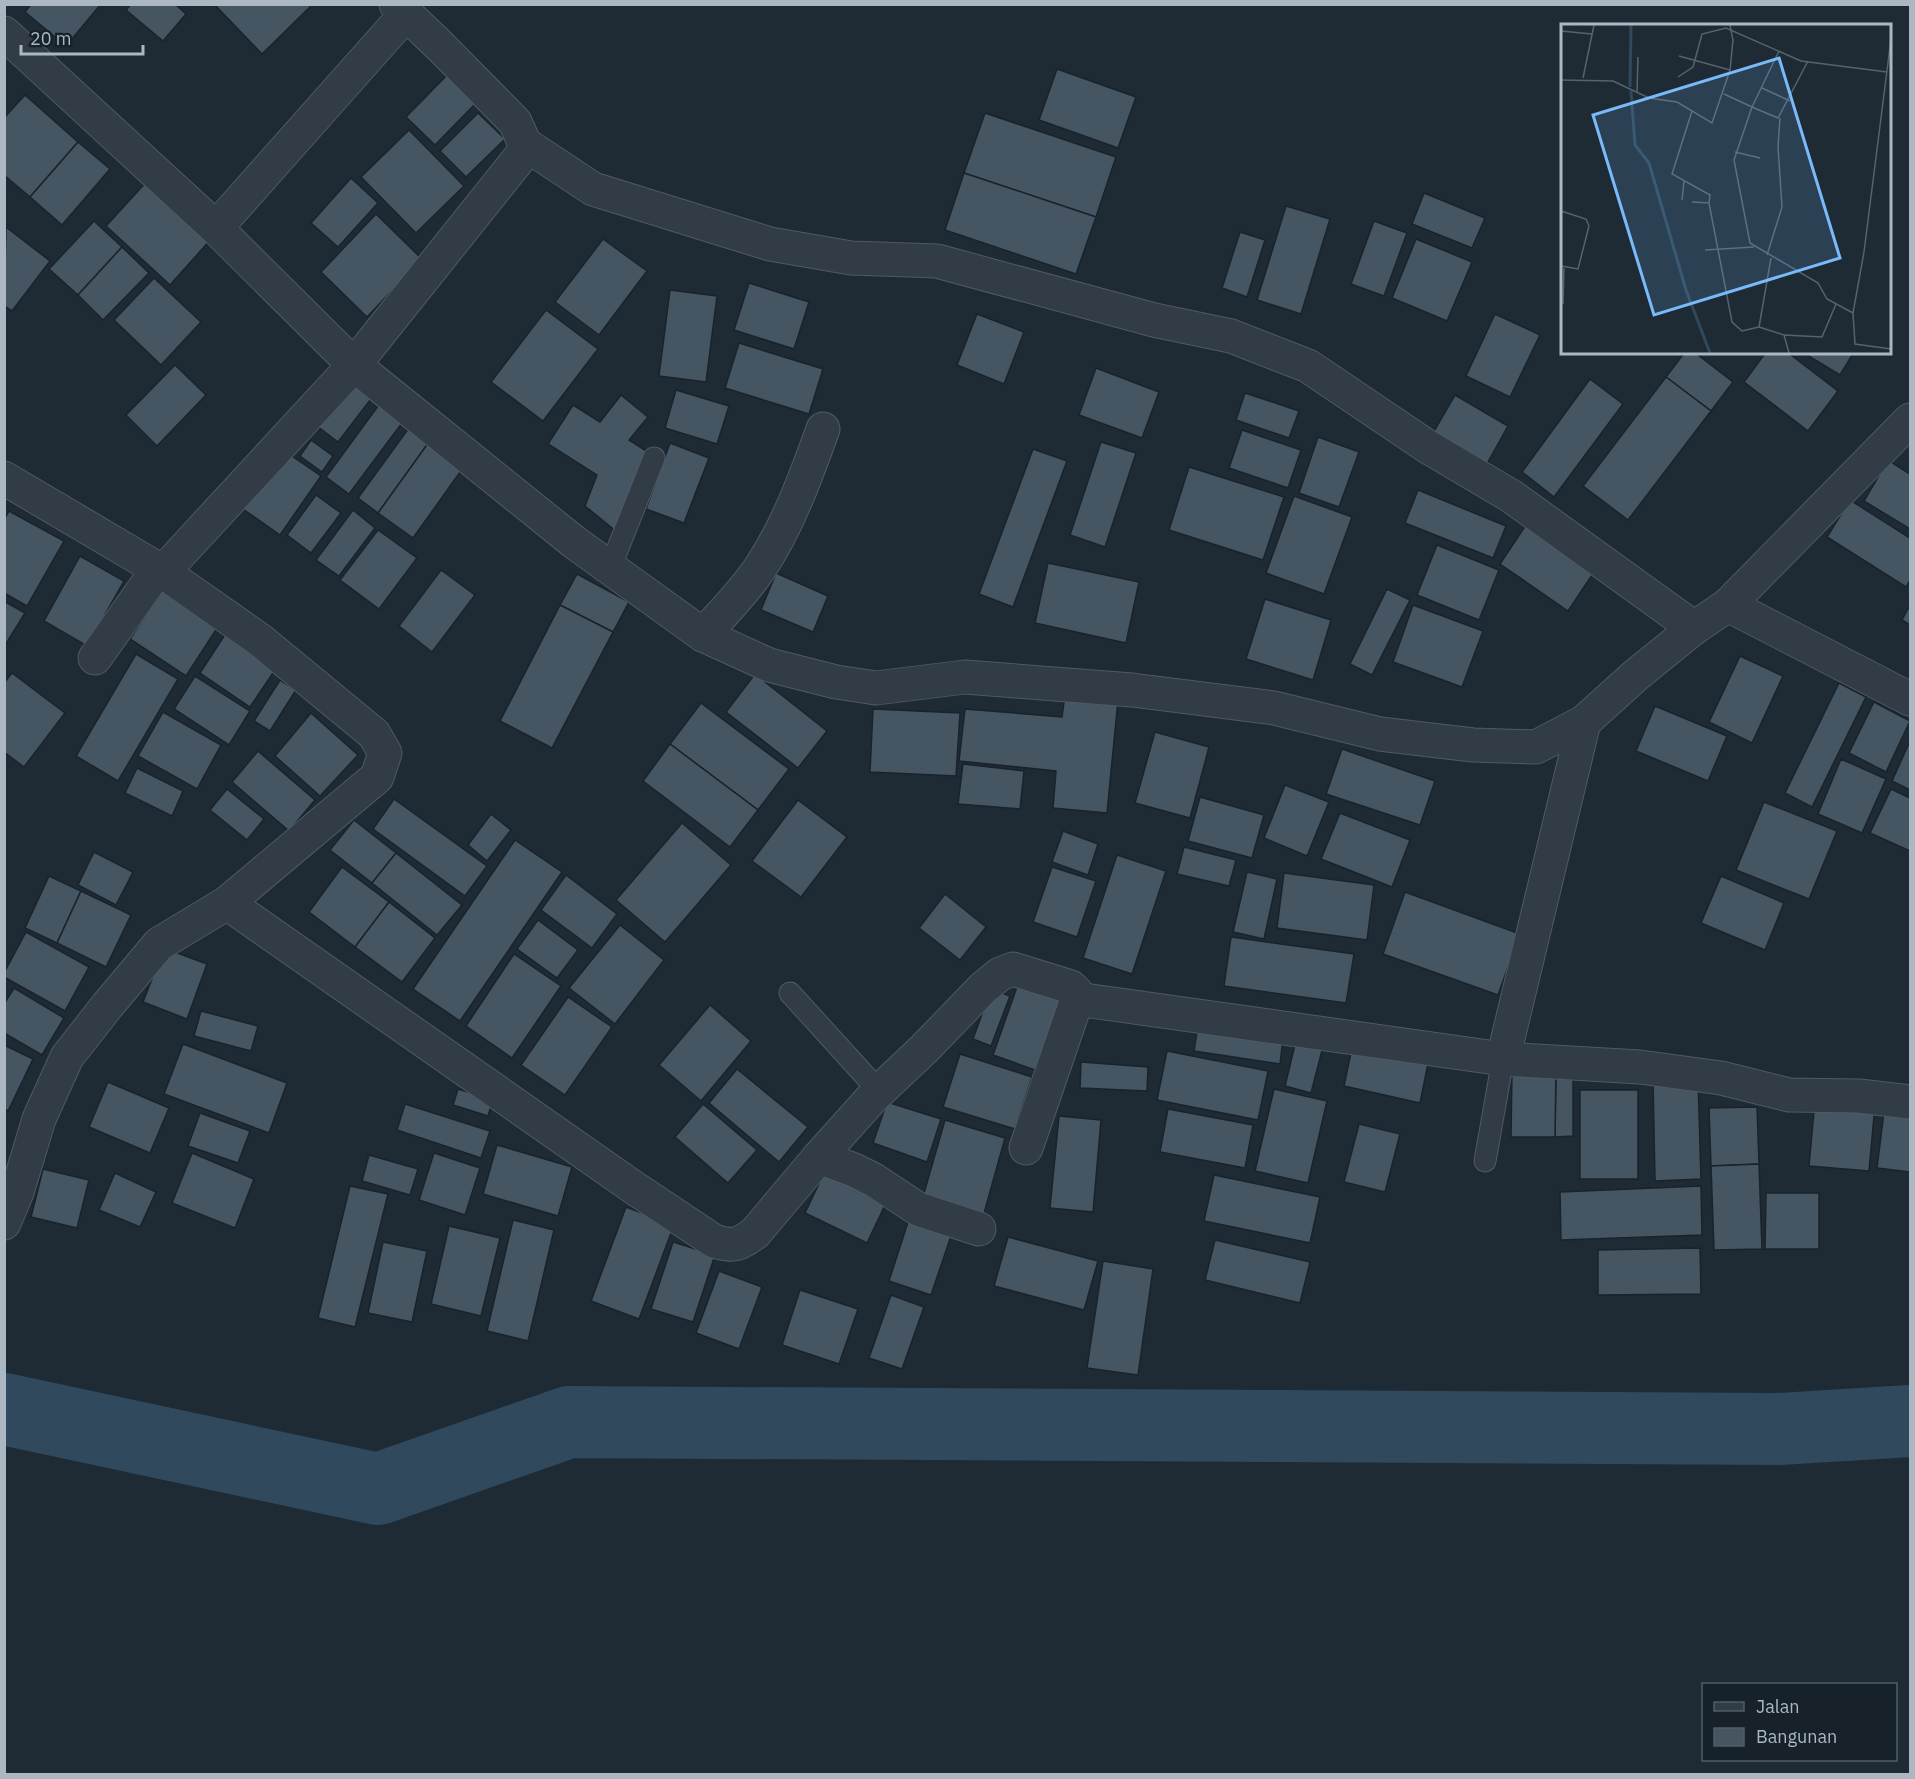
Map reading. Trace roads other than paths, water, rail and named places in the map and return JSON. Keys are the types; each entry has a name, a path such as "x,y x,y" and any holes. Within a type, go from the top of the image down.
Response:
{"street":[{"path":"95,658 160,570 354,365 525,151 525,144 515,122 401,9 216,228"},
{"path":"4,33 216,228 354,365 574,542 703,635 769,665 836,682 876,688 965,676 1132,690 1274,708 1380,734 1473,745 1536,747 1584,722 1636,675 1694,628 1728,605 1911,420"},
{"path":"525,144 594,189 770,244 851,258 937,261 1154,320 1232,336 1308,366 1428,447 1510,496 1694,628"},
{"path":"703,635 746,587 772,549 809,469 823,429"},
{"path":"4,478 160,570 260,640 374,734 385,753 377,777 227,903 159,944 106,1006 67,1057 39,1119 17,1192 4,1223"},
{"path":"1728,605 1911,699"},
{"path":"1503,1059 1584,722"},
{"path":"227,903 624,1180 714,1240 729,1246 742,1243 755,1233 879,1091 924,1049 983,988 1000,974 1013,969 1071,987 1076,992 1077,999 1026,1148"},
{"path":"1077,999 1503,1059 1640,1067 1721,1078 1789,1095 1859,1096 1911,1102"},
{"path":"819,1157 885,1186 918,1209 979,1229"}],"lane":[{"path":"610,568 654,458"},
{"path":"790,993 879,1091"},
{"path":"1485,1161 1503,1059"}],"waterway":[{"path":"4,1409 378,1489 569,1422 1779,1429 1910,1421"}]}
